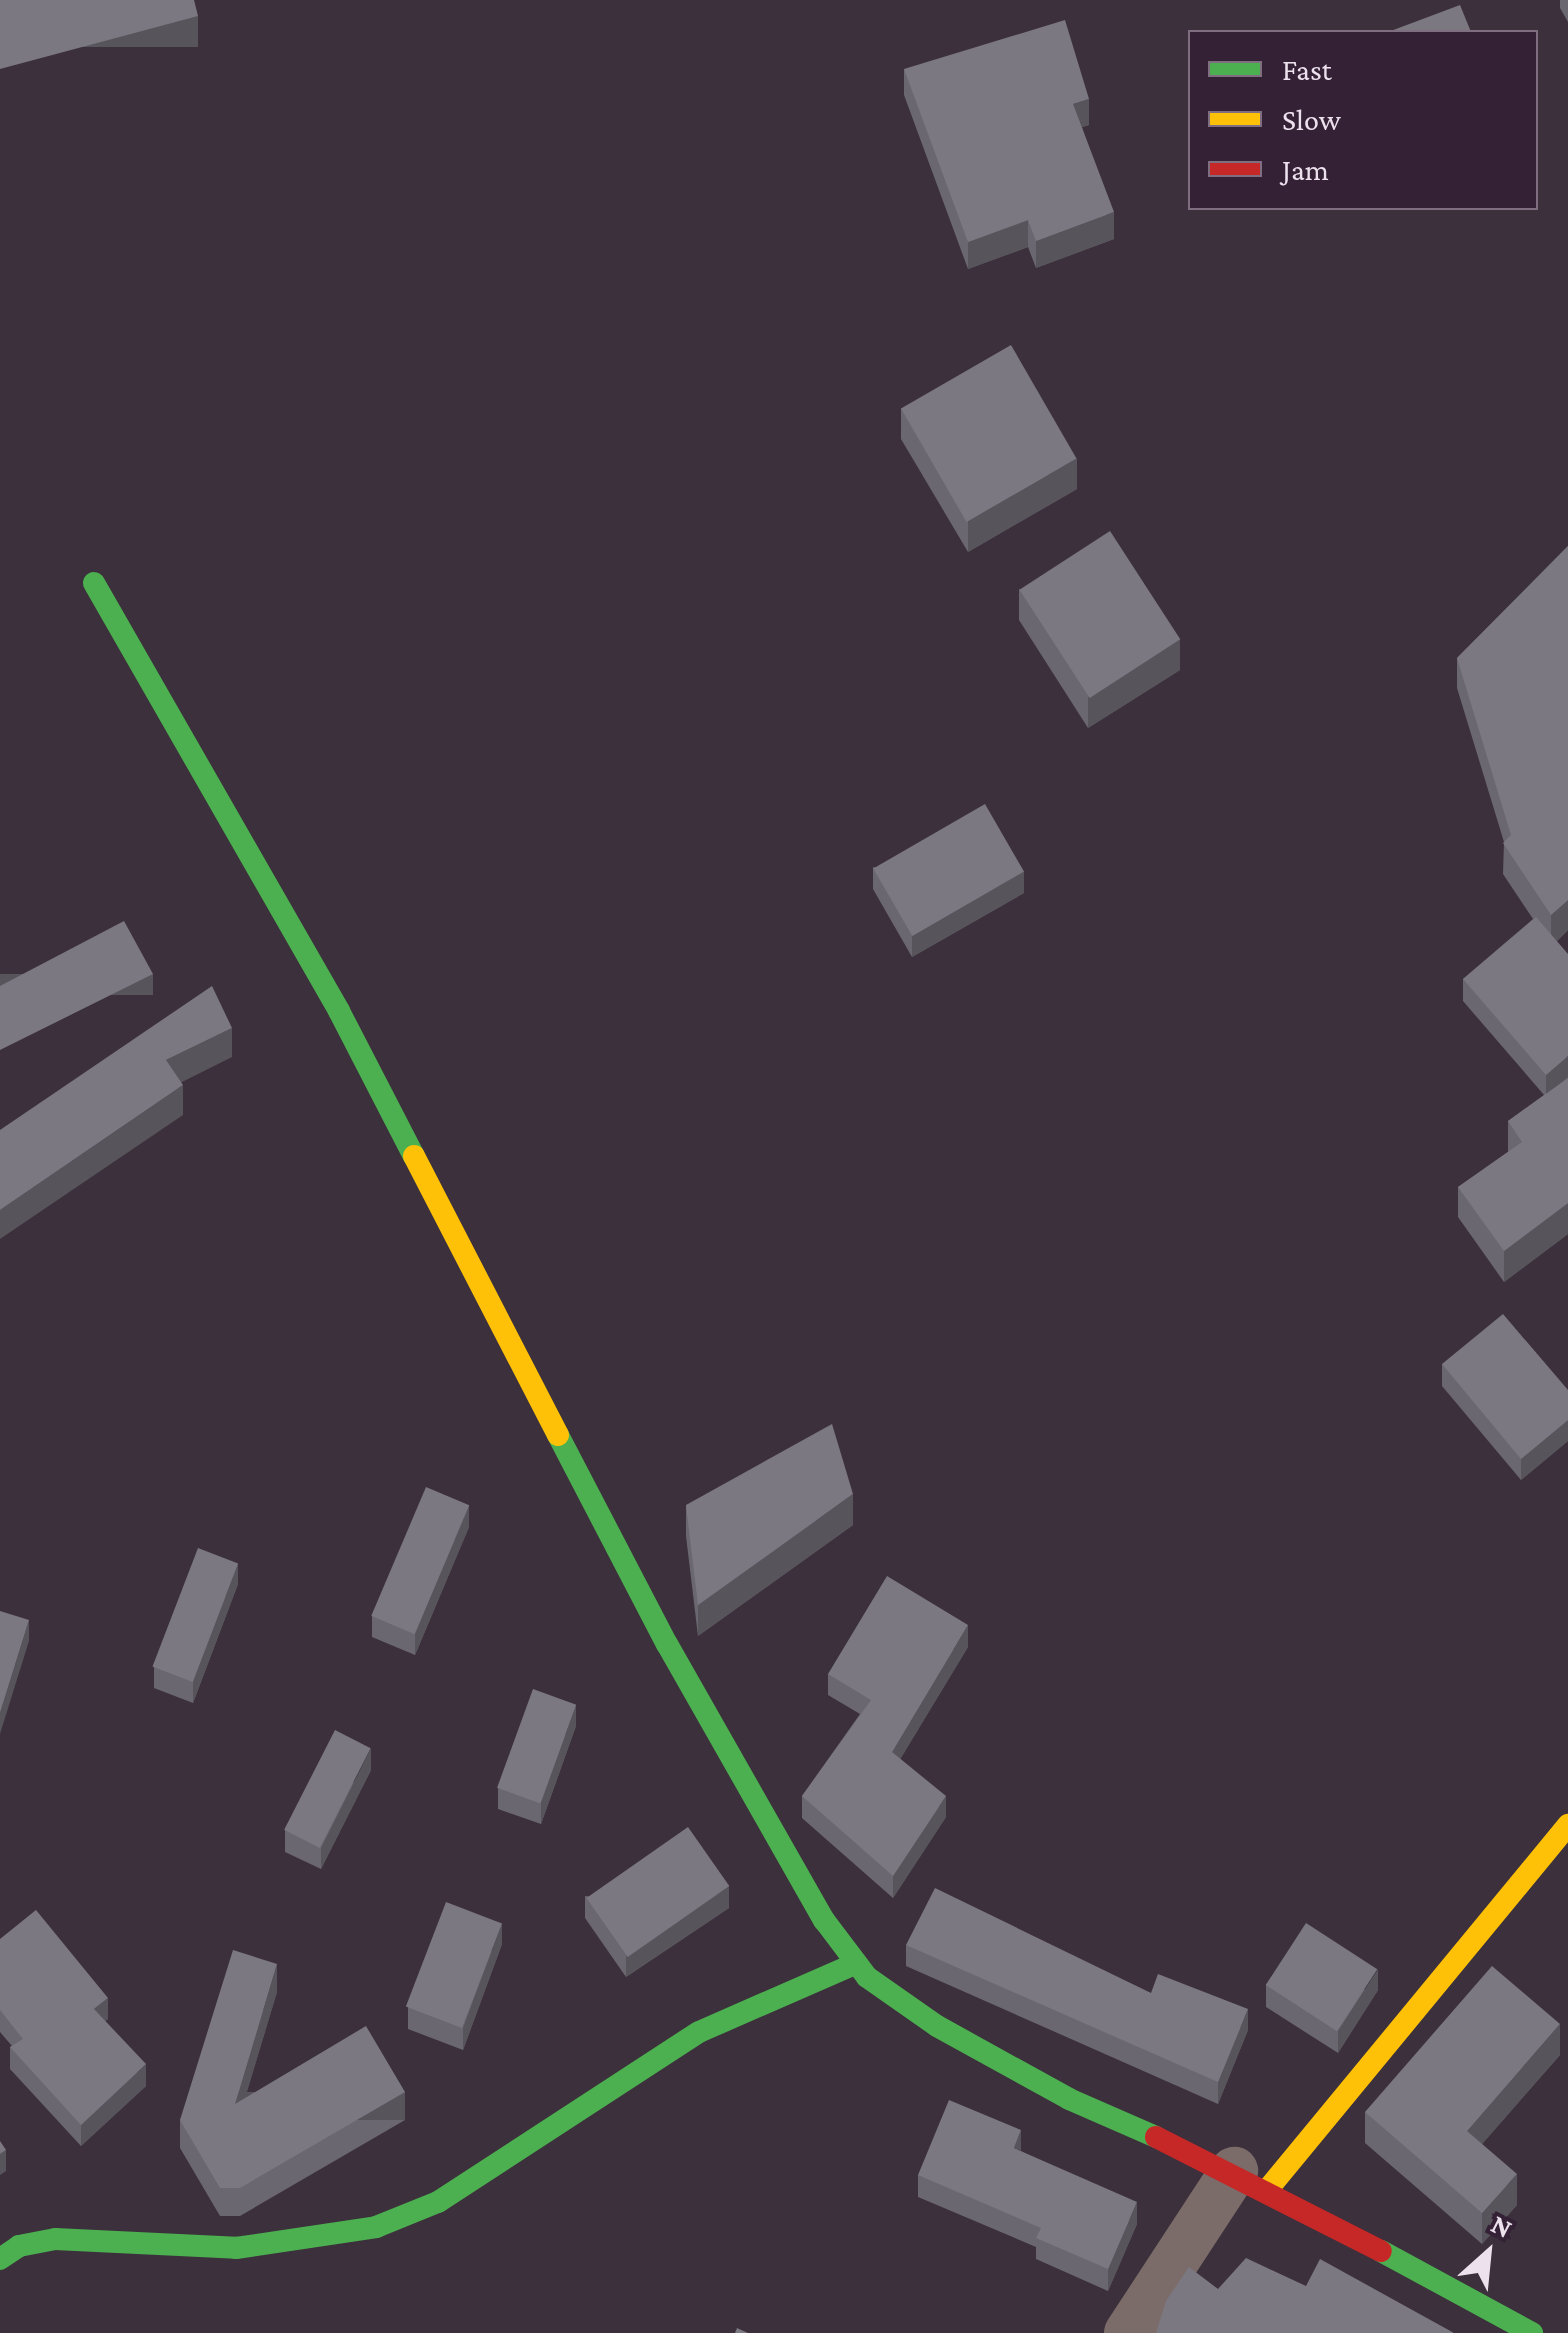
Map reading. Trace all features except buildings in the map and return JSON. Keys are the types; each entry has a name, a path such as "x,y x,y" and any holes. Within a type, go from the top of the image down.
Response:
{"street":[{"path":"94,582 339,1011 668,1644 824,1920 857,1963 938,2026 1053,2090 1251,2180 1532,2333"},
{"path":"1128,2333 1251,2180 1568,1825"},
{"path":"0,2259 19,2246 56,2239 236,2248 376,2227 438,2202 584,2100 699,2032 857,1963"}],"traffic: fast":[{"path":"94,583 339,1011 414,1156"},
{"path":"558,1435 667,1644 824,1920 867,1977 937,2026 1069,2099 1156,2137"},
{"path":"0,2259 19,2246 55,2239 236,2248 376,2227 438,2202 699,2032 857,1963"},
{"path":"1381,2251 1532,2333"}],"traffic: slow":[{"path":"414,1156 558,1435"},
{"path":"1268,2189 1568,1825"}],"traffic: jam":[{"path":"1156,2137 1381,2251"}]}
